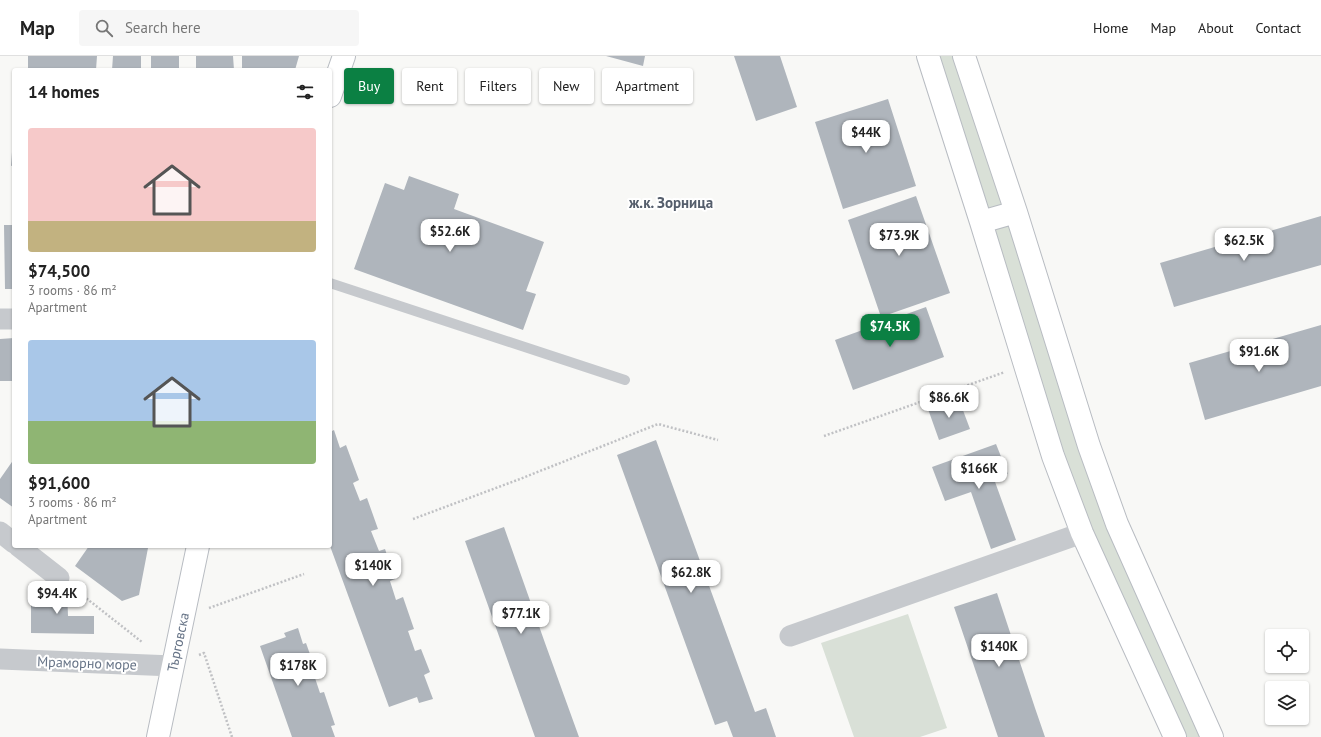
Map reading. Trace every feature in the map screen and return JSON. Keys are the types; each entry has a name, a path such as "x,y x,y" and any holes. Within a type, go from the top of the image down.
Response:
{"street":[{"path":"332,90 344,56"},
{"path":"928,56 1053,456 1082,533 1175,737"},
{"path":"964,56 1016,212 1089,446 1117,524 1212,737"},
{"path":"981,222 1016,212"},
{"path":"0,319 12,319"},
{"path":"0,532 12,541"},
{"path":"790,636 1082,533"},
{"path":"21,548 59,578"},
{"name":"Търговска","path":"158,737 198,548"},
{"name":"Мраморно море","path":"0,659 173,666"}],"lane":[{"path":"332,284 625,380"}],"path":[{"path":"824,436 1025,365"},
{"path":"413,520 658,424 718,440"},
{"path":"183,618 304,574"},
{"path":"59,578 143,643"},
{"path":"173,666 204,653 232,737"}],"shaded area":[{"path":"928,56 964,56 1089,446 1212,737 1175,737 1082,533"},
{"path":"908,614 947,728 920,737 854,737 821,643"}],"building":[{"path":"28,56 97,56 96,68 28,68"},
{"path":"113,56 141,56 141,68 112,68"},
{"path":"151,56 179,56 179,68 151,68"},
{"path":"196,56 233,56 234,68 196,68"},
{"path":"242,56 299,56 296,68 242,68"},
{"path":"606,56 645,56 643,66"},
{"path":"734,56 780,56 797,107 756,121"},
{"path":"888,99 916,186 843,209 815,122"},
{"path":"409,176 459,194 454,209 544,242 526,291 536,294 523,330 354,269 385,183 404,190"},
{"path":"916,196 950,293 881,317 848,220"},
{"path":"1321,216 1321,265 1174,307 1160,263"},
{"path":"4,225 12,225 12,289 5,289"},
{"path":"926,307 944,357 853,390 835,340"},
{"path":"1321,325 1321,386 1205,420 1189,363"},
{"path":"12,338 12,381 0,381 0,339"},
{"path":"958,397 970,429 939,440 928,409"},
{"path":"334,430 340,448 346,445 359,480 353,483 360,501 367,498 378,529 371,531 379,551 385,549 395,579 390,581 396,600 403,597 414,629 408,631 415,651 421,649 430,672 424,675 433,699 419,703 417,697 389,707 331,548 332,548 332,431"},
{"path":"656,440 755,712 766,708 776,737 733,737 727,721 715,725 617,455"},
{"path":"996,444 1008,474 994,479 1016,540 991,549 971,492 945,501 932,467"},
{"path":"12,462 12,507 0,498 0,479"},
{"path":"504,527 579,737 535,737 465,541"},
{"path":"88,548 148,548 139,595 122,601 75,566"},
{"path":"67,590 68,616 94,616 94,634 31,633 31,591"},
{"path":"997,593 1045,737 998,737 954,607"},
{"path":"298,628 303,644 306,643 317,674 314,675 320,693 324,692 335,725 331,726 335,737 292,737 260,646 286,637 284,633"}],"district":[{"name":"ж.к. Зорница","path":"671,202"}]}
